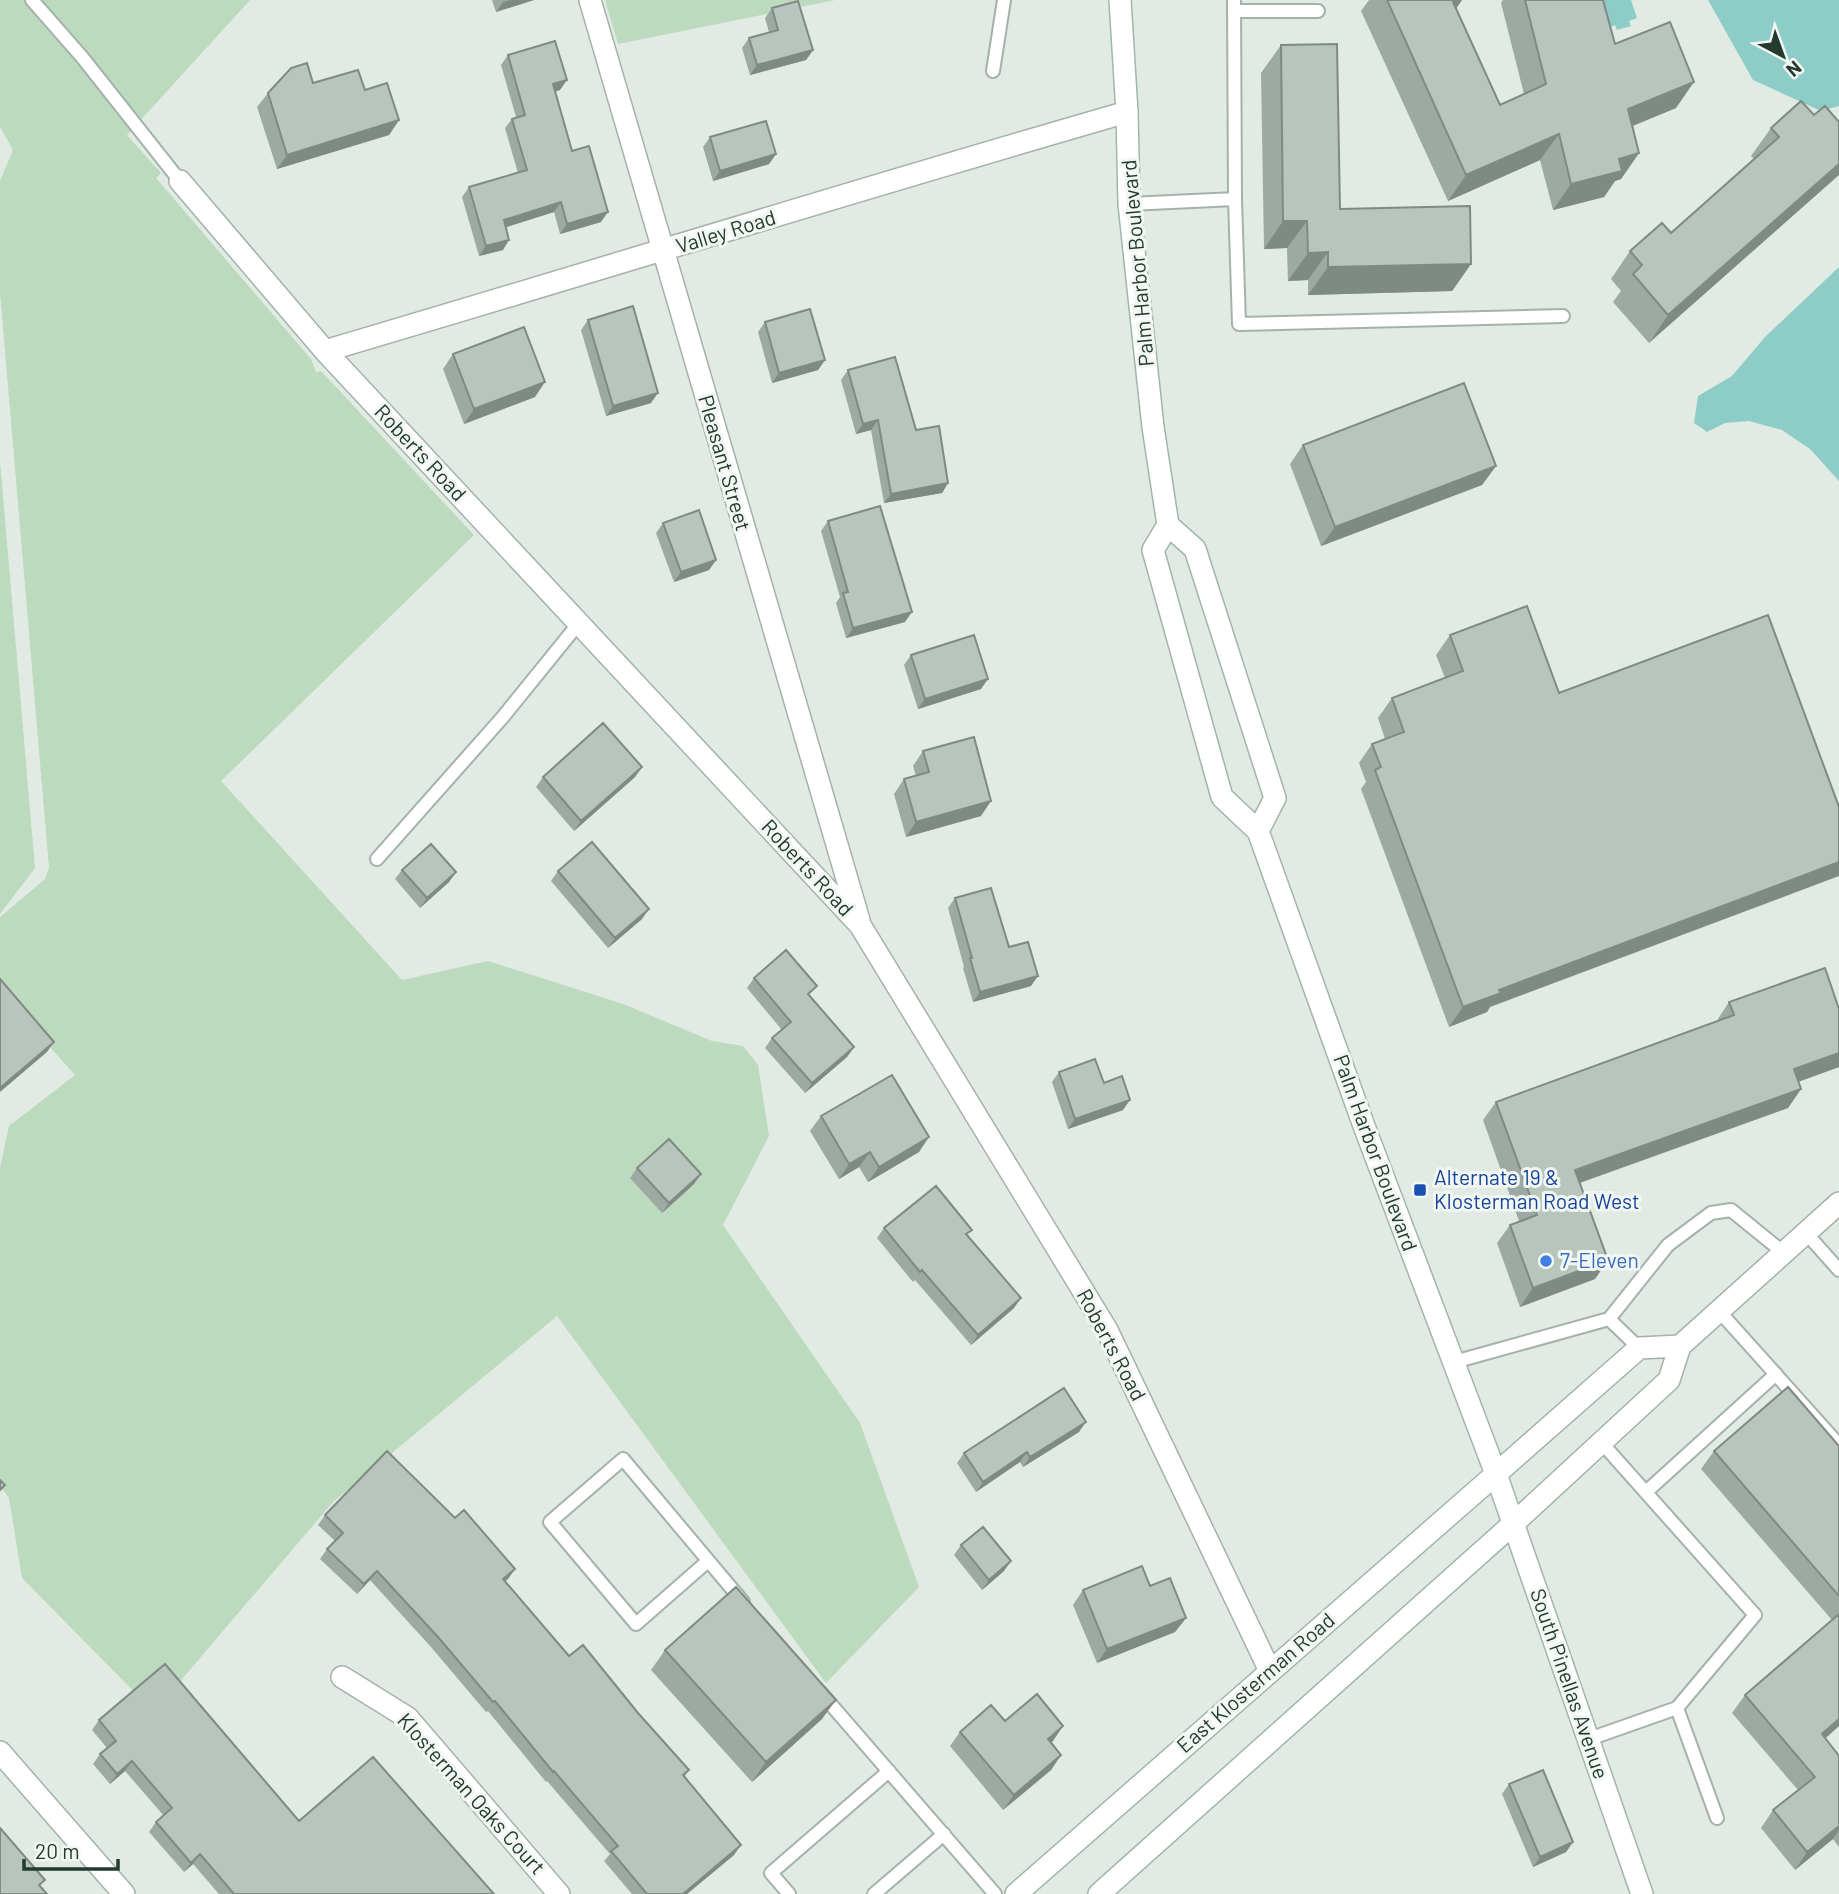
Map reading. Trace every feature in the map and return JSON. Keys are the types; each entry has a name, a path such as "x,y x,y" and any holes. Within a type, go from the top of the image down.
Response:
{"street":[{"name":"Pleasant Street","path":"590,0 860,925"},
{"name":"Palm Harbor Boulevard","path":"1120,0 1129,204 1153,427 1168,525 1153,550 1222,797 1258,831 1364,1126 1496,1474"},
{"name":"Valley Road","path":"325,351 1127,112"},
{"name":"Roberts Road","path":"180,181 325,351 860,925 1107,1330 1270,1671"},
{"path":"1168,525 1195,549 1275,798 1258,831"},
{"path":"1099,1894 1669,1380 1680,1346 1839,1203"},
{"path":"1639,1348 1680,1346"},
{"name":"East Klosterman Road","path":"1016,1894 1639,1348"},
{"name":"South Pinellas Avenue","path":"1496,1474 1642,1894"},
{"name":"Klosterman Oaks Court","path":"342,1677 408,1718 559,1894"},
{"path":"0,1752 124,1894"}],"lane":[{"path":"32,0 82,57 180,181"},
{"path":"993,71 1004,0"},
{"path":"1318,11 1234,6 1239,324 1563,316"},
{"path":"1129,204 1235,199"},
{"path":"377,859 527,688 579,623"},
{"path":"1454,1362 1609,1319 1668,1245 1711,1213 1731,1210 1784,1252"},
{"path":"1806,1233 1839,1270"},
{"path":"1719,1311 1839,1445"},
{"path":"1609,1319 1639,1348"},
{"path":"1646,1492 1776,1374"},
{"path":"1589,1739 1676,1707 1755,1615 1601,1442"},
{"path":"708,1561 636,1624 550,1522 623,1459 753,1614"},
{"path":"816,1687 995,1894"},
{"path":"1676,1707 1717,1818"},
{"path":"789,1894 771,1873 889,1771"},
{"path":"874,1894 944,1834"}],"green space":[{"path":"0,0 250,0 127,135 161,173 156,178 311,359 316,372 321,371 474,535 221,781 402,980 488,961 623,1004 712,1041 743,1046 758,1065 769,1136 723,1225 860,1423 919,1587 826,1683 557,1316 333,1502 154,1712 22,1578 9,1498 0,1486 0,1168 9,1126 75,1075 0,991 0,917 45,879 49,868 0,292 0,181 13,150 0,127"},
{"path":"605,0 835,0 618,44"},
{"path":"0,461 35,868 0,914"}],"water":[{"path":"1599,0 1631,0 1637,18 1629,21 1631,26 1617,30 1615,25 1608,28"},
{"path":"1708,0 1839,0 1839,106 1821,111 1753,80"},
{"path":"1839,267 1839,481 1810,449 1782,430 1749,421 1725,423 1707,432 1694,423 1698,396 1732,376 1765,337"}],"building":[{"path":"1387,0 1458,0 1453,2 1500,105 1546,84 1525,0 1603,0 1615,44 1670,22 1694,82 1628,109 1639,153 1619,159 1622,171 1571,184 1559,134 1466,175"},
{"path":"798,1 813,50 757,65 749,38 778,30 772,8"},
{"path":"555,41 567,80 553,84 572,151 589,146 608,212 567,224 561,202 504,220 509,240 486,246 469,187 527,170 512,119 525,115 508,55"},
{"path":"1337,44 1340,209 1470,206 1471,264 1328,267 1328,252 1308,253 1307,221 1283,221 1281,45"},
{"path":"307,63 313,83 358,70 365,90 387,83 399,120 287,155 268,93 291,68"},
{"path":"1801,101 1814,115 1825,106 1839,122 1839,164 1668,315 1633,274 1642,265 1630,251 1662,223 1671,233 1779,137 1771,128"},
{"path":"766,121 776,154 720,171 710,137"},
{"path":"633,306 658,393 613,406 588,320"},
{"path":"810,309 825,360 779,373 765,322"},
{"path":"524,327 545,382 474,409 453,354"},
{"path":"895,357 916,430 939,426 948,483 891,494 878,420 863,424 848,370"},
{"path":"1464,383 1496,466 1335,527 1303,445"},
{"path":"880,506 912,612 853,628 843,593 848,592 828,521"},
{"path":"699,510 716,560 681,572 663,523"},
{"path":"1527,606 1559,693 1768,615 1839,807 1839,862 1499,990 1501,993 1463,1007 1375,770 1381,767 1372,744 1404,732 1392,698 1463,671 1450,635"},
{"path":"974,635 988,679 925,699 911,655"},
{"path":"603,723 642,767 581,821 543,777"},
{"path":"974,737 991,801 916,822 904,779 929,772 923,751"},
{"path":"592,842 649,909 615,938 558,871"},
{"path":"431,844 456,872 427,898 402,870"},
{"path":"991,888 1009,947 1028,942 1038,976 980,992 955,898"},
{"path":"786,950 817,986 808,994 854,1047 812,1083 772,1038 791,1022 754,978"},
{"path":"1825,968 1839,1009 1839,1053 1794,1069 1801,1089 1575,1170 1608,1260 1533,1288 1510,1225 1537,1215 1496,1102 1734,1015 1729,1002"},
{"path":"0,979 54,1042 0,1088"},
{"path":"1095,1059 1104,1083 1122,1076 1130,1100 1075,1119 1059,1072"},
{"path":"892,1075 929,1137 879,1167 870,1152 849,1164 821,1116"},
{"path":"669,1139 701,1174 669,1203 637,1168"},
{"path":"936,1186 972,1230 966,1234 1021,1298 978,1335 884,1228"},
{"path":"1788,1387 1839,1446 1839,1596 1714,1451"},
{"path":"1064,1388 1086,1422 1030,1457 1027,1452 983,1482 964,1453"},
{"path":"387,1451 455,1518 464,1510 515,1569 503,1579 569,1656 583,1645 689,1770 683,1775 741,1845 683,1894 647,1894 611,1851 618,1846 495,1701 493,1702 377,1571 364,1584 327,1549 343,1533 325,1515"},
{"path":"983,1527 1011,1561 989,1580 961,1545"},
{"path":"1142,1566 1150,1586 1170,1578 1186,1618 1107,1649 1083,1590"},
{"path":"736,1587 836,1700 766,1762 665,1650"},
{"path":"1839,1614 1839,1719 1822,1734 1839,1756 1839,1826 1807,1852 1773,1810 1815,1777 1745,1695"},
{"path":"165,1664 299,1821 373,1757 494,1894 234,1894 200,1854 191,1863 156,1822 172,1808 132,1761 117,1774 100,1754 116,1741 99,1720"},
{"path":"1037,1694 1063,1726 1048,1739 1061,1755 1014,1795 960,1732 991,1705 1005,1721"},
{"path":"1543,1770 1573,1842 1540,1857 1509,1784"},
{"path":"0,1828 45,1880 39,1885 47,1894 0,1894"}],"place":[{"name":"Alternate 19 & Klosterman Road West","path":"1420,1190"},
{"name":"7-Eleven","path":"1546,1261"}]}
